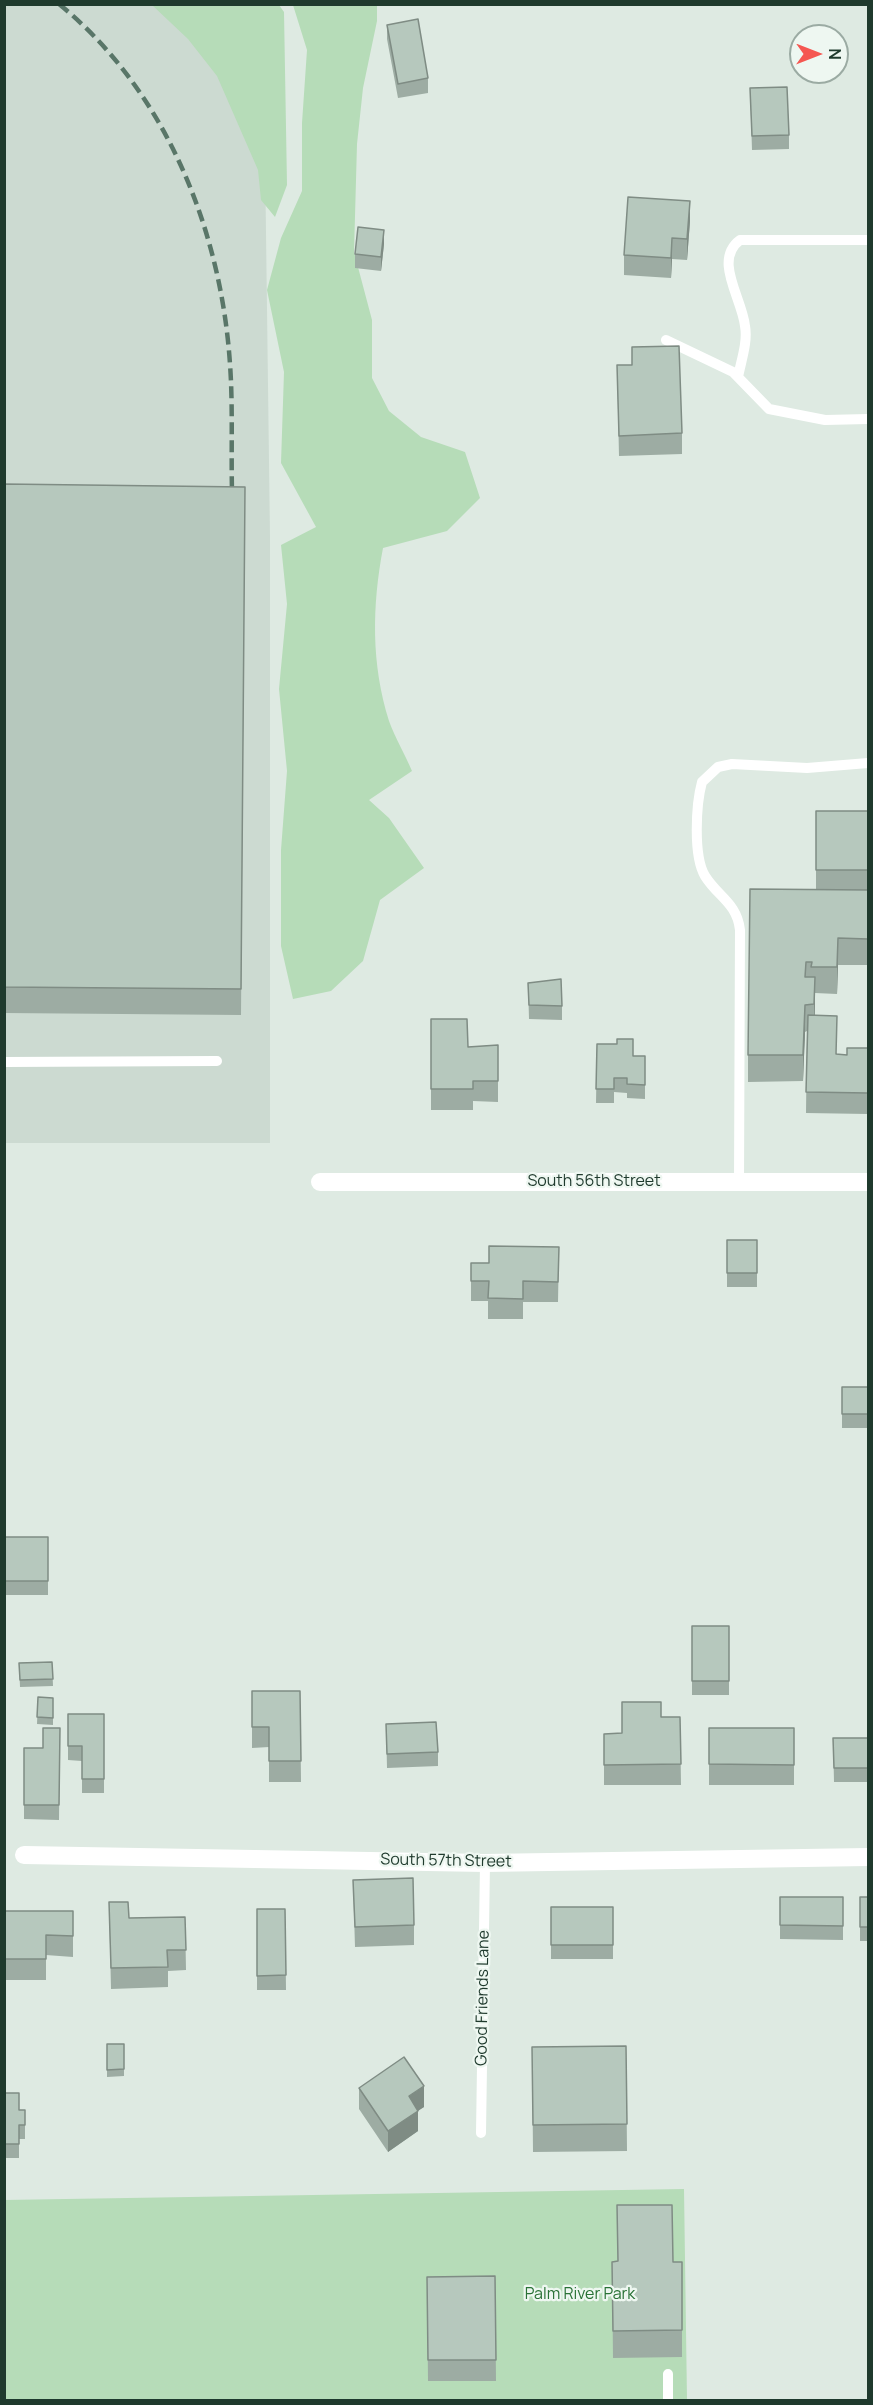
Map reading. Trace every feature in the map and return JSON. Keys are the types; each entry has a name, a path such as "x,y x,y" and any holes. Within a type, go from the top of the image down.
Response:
{"street":[{"name":"South 56th Street","path":"320,1182 868,1182"},
{"name":"South 57th Street","path":"24,1855 485,1863 868,1857"}],"lane":[{"path":"738,377 746,326 727,259 730,248 740,240 868,240"},
{"path":"666,340 733,372 769,409 825,420 868,419"},
{"path":"739,1182 740,930 739,920 732,905 709,881 701,868 698,813 702,782 718,767 732,764 807,768 868,763"},
{"path":"4,1062 217,1061"},
{"name":"Good Friends Lane","path":"482,2133 485,1863"},
{"path":"668,2373 668,2400"}],"shaded area":[{"path":"5,5 263,5 270,537 270,1143 5,1143"}],"green space":[{"path":"152,5 279,5 284,12 287,185 275,217 261,200 258,170 217,76 188,39"},
{"path":"293,5 377,5 377,21 363,88 357,144 354,252 372,320 372,378 389,411 421,437 465,452 480,498 447,531 383,548 379,570 375,635 379,678 389,721 412,771 369,800 389,818 424,868 380,900 363,961 331,991 293,999 281,946 281,850 287,771 279,689 287,604 281,545 316,527 281,463 284,372 267,290 281,238 302,191 302,123 307,50"},
{"name":"Palm River Park","path":"684,2189 687,2400 5,2400 4,2200"}],"building":[{"path":"418,19 428,78 398,84 387,25"},
{"path":"787,87 789,135 752,136 750,88"},
{"path":"628,197 690,201 687,239 672,238 671,258 624,255"},
{"path":"358,227 384,230 381,257 355,254"},
{"path":"679,346 682,433 619,436 617,365 632,365 632,347"},
{"path":"4,484 245,487 241,989 4,987"},
{"path":"816,811 868,811 868,870 816,870"},
{"path":"750,889 868,890 868,939 838,938 837,967 811,967 812,962 806,962 805,977 815,977 814,1004 805,1005 803,1055 748,1055"},
{"path":"561,979 562,1006 529,1005 528,983"},
{"path":"808,1015 837,1016 836,1054 847,1055 847,1048 868,1048 868,1093 806,1092"},
{"path":"431,1019 467,1019 468,1047 498,1045 498,1081 473,1081 473,1089 431,1089"},
{"path":"617,1039 633,1039 633,1056 645,1056 645,1085 627,1084 627,1078 614,1078 614,1089 596,1089 597,1044 617,1044"},
{"path":"727,1240 757,1240 757,1273 727,1273"},
{"path":"489,1246 559,1247 558,1282 523,1281 523,1299 488,1298 489,1281 471,1281 471,1263 489,1263"},
{"path":"842,1387 868,1387 868,1414 842,1414"},
{"path":"4,1537 48,1537 48,1581 4,1581"},
{"path":"692,1626 729,1626 729,1681 692,1681"},
{"path":"52,1662 53,1679 20,1680 19,1663"},
{"path":"252,1691 300,1691 301,1761 269,1761 269,1727 252,1727"},
{"path":"38,1697 53,1698 53,1718 37,1717"},
{"path":"622,1702 661,1702 661,1717 680,1717 681,1764 604,1765 604,1734 622,1733"},
{"path":"68,1714 104,1714 104,1779 82,1779 82,1746 68,1746"},
{"path":"436,1722 438,1752 387,1754 386,1724"},
{"path":"43,1728 60,1728 59,1805 24,1805 24,1748 43,1748"},
{"path":"709,1728 794,1728 794,1765 709,1764"},
{"path":"833,1738 868,1738 868,1768 834,1768"},
{"path":"413,1878 414,1925 355,1927 353,1880"},
{"path":"780,1897 843,1897 843,1926 780,1925"},
{"path":"860,1897 868,1897 868,1927 860,1927"},
{"path":"109,1902 128,1902 129,1918 185,1917 186,1950 167,1950 168,1967 111,1968"},
{"path":"551,1907 613,1907 613,1945 551,1945"},
{"path":"257,1909 285,1909 286,1975 257,1976"},
{"path":"4,1911 73,1911 73,1936 46,1935 46,1959 4,1959"},
{"path":"107,2044 124,2044 124,2069 107,2070"},
{"path":"626,2046 627,2124 533,2125 532,2047"},
{"path":"404,2057 424,2086 409,2096 418,2111 388,2131 359,2088"},
{"path":"4,2093 19,2093 19,2110 25,2110 25,2125 19,2125 19,2144 4,2144"},
{"path":"617,2205 672,2205 673,2262 682,2262 682,2330 613,2331 612,2262 618,2261"},
{"path":"495,2276 496,2360 428,2360 427,2277"}],"railway":[{"path":"59,4 97,39 130,78 158,121 181,166 200,214 215,263 230,364 232,492"}]}
